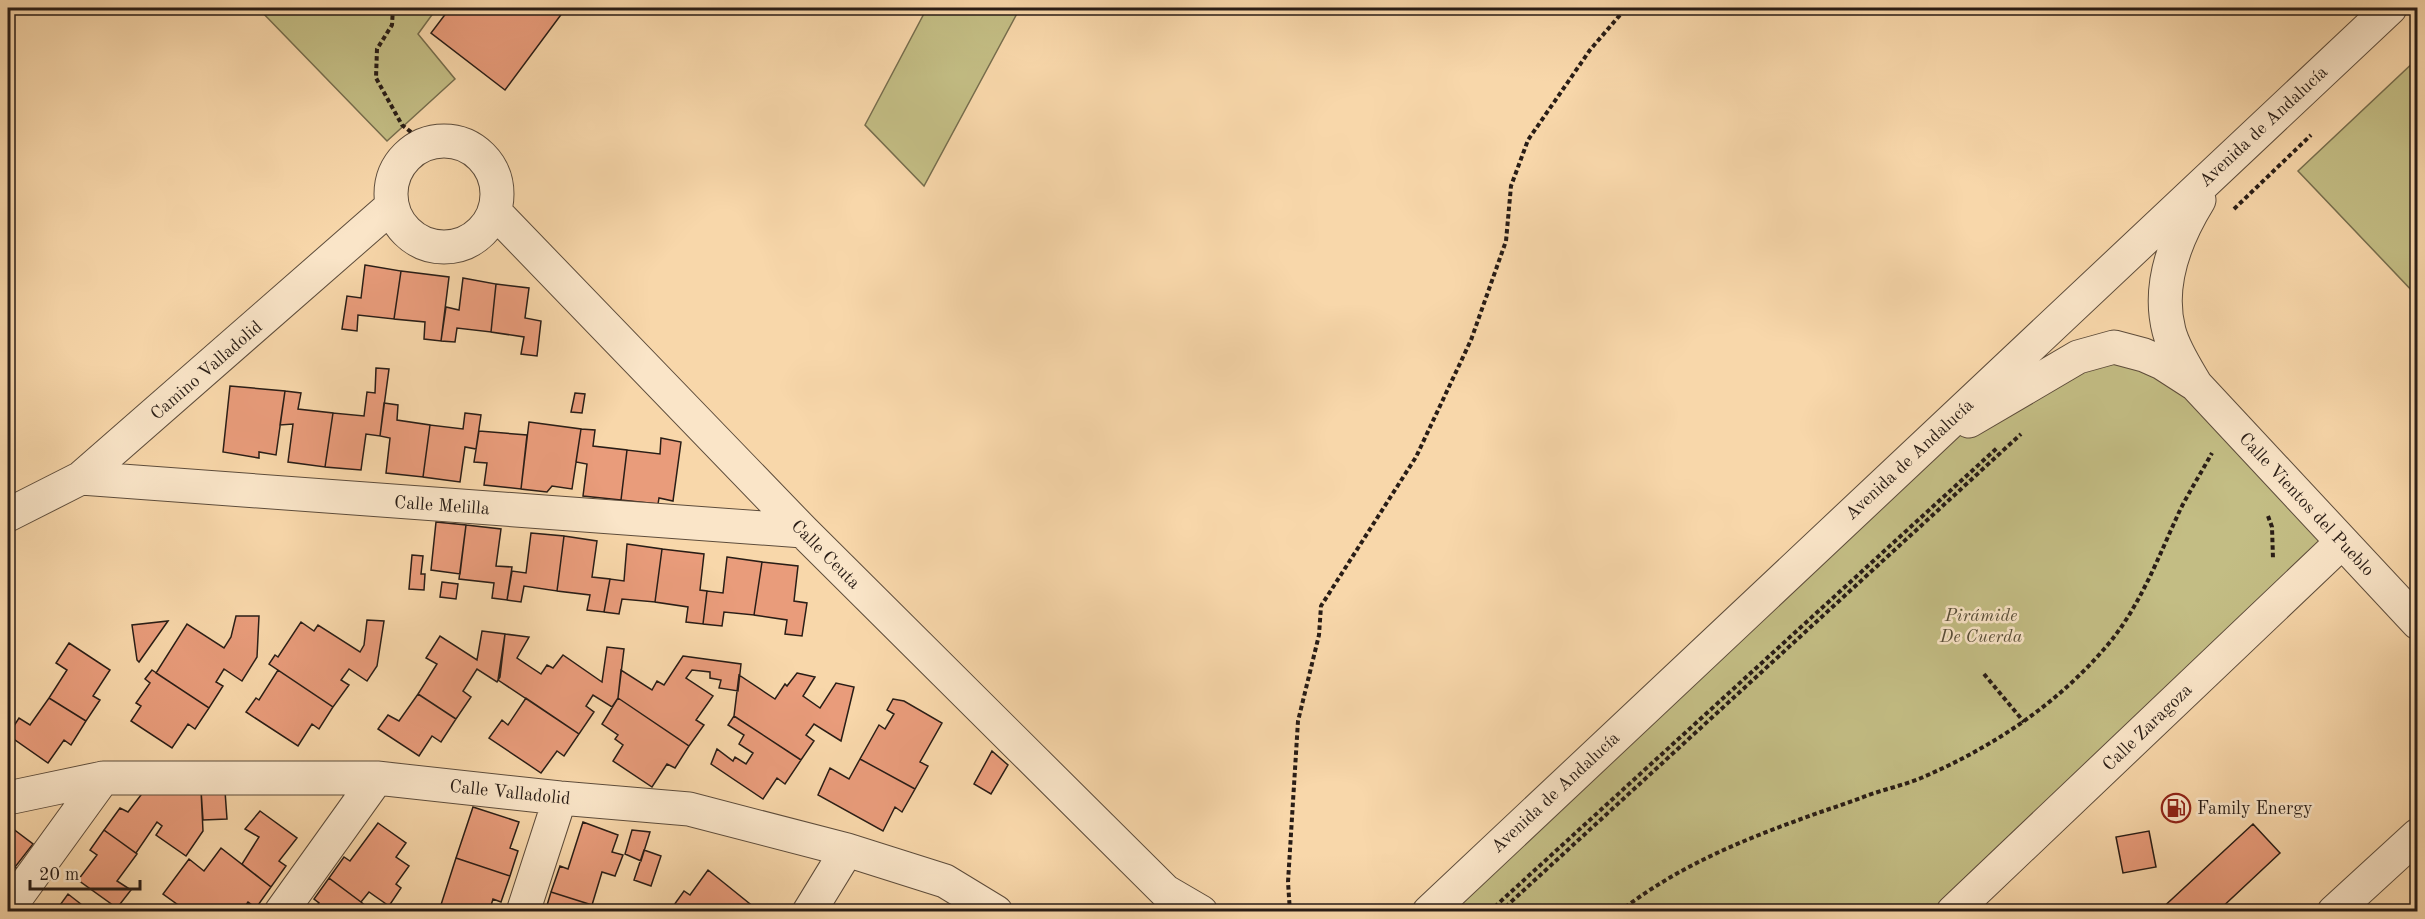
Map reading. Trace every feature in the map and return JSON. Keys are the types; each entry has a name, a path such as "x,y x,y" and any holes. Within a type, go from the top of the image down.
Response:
{"street":[{"name":"Avenida de Andalucía","path":"1429,912 2390,8"},
{"path":"442,140 459,142 474,150 486,162 494,177 497,194 494,211 486,226 473,239 456,246 438,247 420,242 406,231 395,216 390,199 392,181 399,165 410,152 425,143 442,140"},
{"path":"2196,385 2169,332 2165,288 2168,267 2178,238 2219,168"},
{"name":"Camino Valladolid","path":"8,515 81,478 392,206"},
{"name":"Calle Ceuta","path":"494,211 803,531 1169,901 1201,912"},
{"path":"1923,447 2078,357 2114,347 2145,355 2196,385"},
{"name":"Calle Vientos del Pueblo","path":"2196,385 2418,623"},
{"name":"Calle Melilla","path":"81,478 803,531"},
{"name":"Calle Zaragoza","path":"1953,912 2342,542"},
{"path":"281,912 377,777"},
{"name":"Calle Valladolid","path":"8,798 103,778 377,777 560,798 689,809 848,850 945,881 996,912"},
{"path":"8,909 103,778"},
{"path":"523,912 560,798"},
{"path":"2334,912 2418,835"},
{"path":"809,912 848,850"}],"path":[{"path":"393,8 392,25 377,49 376,78 402,125 425,143"},
{"path":"1290,912 1288,882 1298,721 1319,635 1321,606 1416,457 1471,340 1506,241 1511,186 1528,140 1590,51 1626,8"},
{"path":"2230,212 2314,132"},
{"path":"1489,912 2018,430"},
{"path":"1500,912 2023,433"},
{"path":"1619,912 1651,887 1754,835 1919,779 1998,739 2024,722 2079,677 2108,646 2133,607 2182,506 2217,444"},
{"path":"2264,506 2272,526 2273,559 2268,567"},
{"path":"1983,674 2024,722"}],"green space":[{"path":"258,8 437,8 418,34 455,79 387,141"},
{"path":"927,8 1020,8 924,186 865,125"},
{"path":"2417,59 2417,296 2298,171"},
{"name":"Pirámide De Cuerda","path":"2144,355 2342,542 1953,911 1429,912 1923,447 2053,372"}],"building":[{"path":"450,8 566,8 505,90 431,33"},
{"path":"365,265 401,271 394,319 358,315 357,331 342,329 347,296 361,298"},
{"path":"401,271 449,277 441,341 424,339 425,322 394,319"},
{"path":"463,278 496,284 491,332 457,328 455,342 441,341 446,307 459,310"},
{"path":"496,284 529,288 525,318 541,321 537,356 521,354 524,337 491,332"},
{"path":"376,368 389,369 380,436 366,434 361,470 325,467 333,413 364,416 367,392 375,393"},
{"path":"230,386 285,391 276,455 259,452 259,458 223,452"},
{"path":"285,391 301,393 298,409 333,413 325,467 288,462 293,424 280,425"},
{"path":"575,393 585,394 582,413 571,412"},
{"path":"384,403 398,405 397,420 430,425 423,477 386,473 390,438 380,436"},
{"path":"465,413 481,415 476,449 465,447 460,482 423,477 430,425 463,429"},
{"path":"529,422 581,429 572,489 552,486 547,492 521,489"},
{"path":"581,429 595,430 593,446 627,450 621,500 583,496 587,464 576,462"},
{"path":"479,431 527,435 521,489 484,485 487,463 474,462"},
{"path":"661,438 681,442 673,501 659,498 658,504 621,500 627,450 660,454"},
{"path":"436,522 466,525 460,574 431,570"},
{"path":"466,525 501,529 496,566 512,567 507,600 492,598 494,583 459,579"},
{"path":"531,533 564,536 557,591 524,586 521,602 507,600 512,571 526,573"},
{"path":"564,536 597,541 592,577 610,579 604,612 587,610 590,595 557,591"},
{"path":"627,544 662,549 655,602 622,599 619,614 604,612 610,579 624,581"},
{"path":"662,549 704,554 700,590 707,591 703,624 686,622 688,607 655,602"},
{"path":"412,555 423,556 421,574 425,574 424,590 409,589"},
{"path":"727,557 762,562 754,615 724,612 722,626 703,624 707,591 723,593"},
{"path":"762,562 798,566 794,601 807,603 802,636 785,634 787,620 754,615"},
{"path":"442,582 458,584 456,599 440,597"},
{"path":"236,616 259,616 257,657 242,681 224,669 216,682 223,686 209,708 156,673 187,624 224,648 231,637"},
{"path":"367,620 384,621 377,666 367,681 349,669 341,680 349,685 333,707 269,664 275,655 278,657 301,622 314,631 318,625 360,652 364,645"},
{"path":"168,621 139,662 132,625"},
{"path":"482,631 505,634 500,677 497,682 477,669 463,691 471,697 456,719 418,694 437,664 426,658 440,636 477,660"},
{"path":"505,634 529,637 517,658 541,674 547,665 553,668 563,655 602,682 607,647 624,649 618,698 612,707 593,695 586,706 594,712 579,734 498,680"},
{"path":"69,643 110,670 93,696 100,700 86,721 49,698 67,670 56,663"},
{"path":"683,656 741,664 738,691 719,688 721,680 710,678 710,672 692,670 686,678 713,696 696,720 704,725 689,746 618,698 621,670 652,690 657,681 664,685"},
{"path":"152,670 209,708 195,729 188,724 172,748 131,721 141,706 136,703 150,683 145,679"},
{"path":"278,670 333,707 319,729 312,724 298,746 246,712 256,698 259,700"},
{"path":"797,673 815,677 803,696 820,708 836,683 854,687 841,741 814,724 806,735 814,741 801,760 734,716 739,675 775,699 785,684 787,686"},
{"path":"418,694 456,719 441,742 432,736 419,756 378,729 388,715 399,721"},
{"path":"49,698 86,721 71,745 64,740 48,763 8,735 19,718 30,725"},
{"path":"526,698 579,734 564,756 557,751 541,773 489,738 502,720 508,725"},
{"path":"618,698 689,746 675,768 667,764 652,787 613,761 623,745 615,739 618,735 602,724"},
{"path":"893,699 904,701 942,723 920,762 928,766 915,789 860,759 879,725 885,729 894,714 887,710"},
{"path":"734,716 801,760 785,784 777,778 763,799 711,764 717,749 733,761 735,757 746,764 753,753 739,744 744,735 728,725"},
{"path":"992,751 1008,765 991,794 974,784"},
{"path":"860,759 915,789 902,812 895,807 883,831 818,795 830,768 849,779"},
{"path":"201,790 225,791 227,819 203,820"},
{"path":"201,790 203,831 186,856 156,835 162,826 157,822 136,853 104,830 120,808 128,812 144,791"},
{"path":"473,807 519,822 510,848 518,851 510,876 456,858"},
{"path":"260,811 297,838 279,861 286,866 271,887 242,864 259,837 245,829"},
{"path":"583,822 618,835 612,852 623,855 615,876 602,872 592,905 551,892 560,866 568,869"},
{"path":"378,823 406,843 396,857 409,866 396,884 401,888 389,906 369,892 361,902 329,878 344,857 350,861"},
{"path":"2253,824 2280,853 2217,912 2158,912"},
{"path":"8,825 33,844 15,867 22,872 8,892"},
{"path":"104,830 137,854 117,881 131,890 117,908 78,880 97,855 90,850"},
{"path":"632,830 650,832 641,861 625,854"},
{"path":"2149,831 2156,867 2123,873 2116,837"},
{"path":"221,848 271,887 256,908 248,902 241,912 188,912 163,894 189,859 204,871"},
{"path":"644,850 661,856 651,886 634,880"},
{"path":"456,858 510,876 501,902 493,899 489,912 439,911"},
{"path":"708,870 760,912 669,912 684,891 690,895"},
{"path":"329,878 373,912 313,912 319,903 314,899"},
{"path":"551,892 592,905 589,912 545,912"},
{"path":"68,894 91,912 55,912"}],"place":[{"name":"Family Energy","path":"2176,808"}]}
